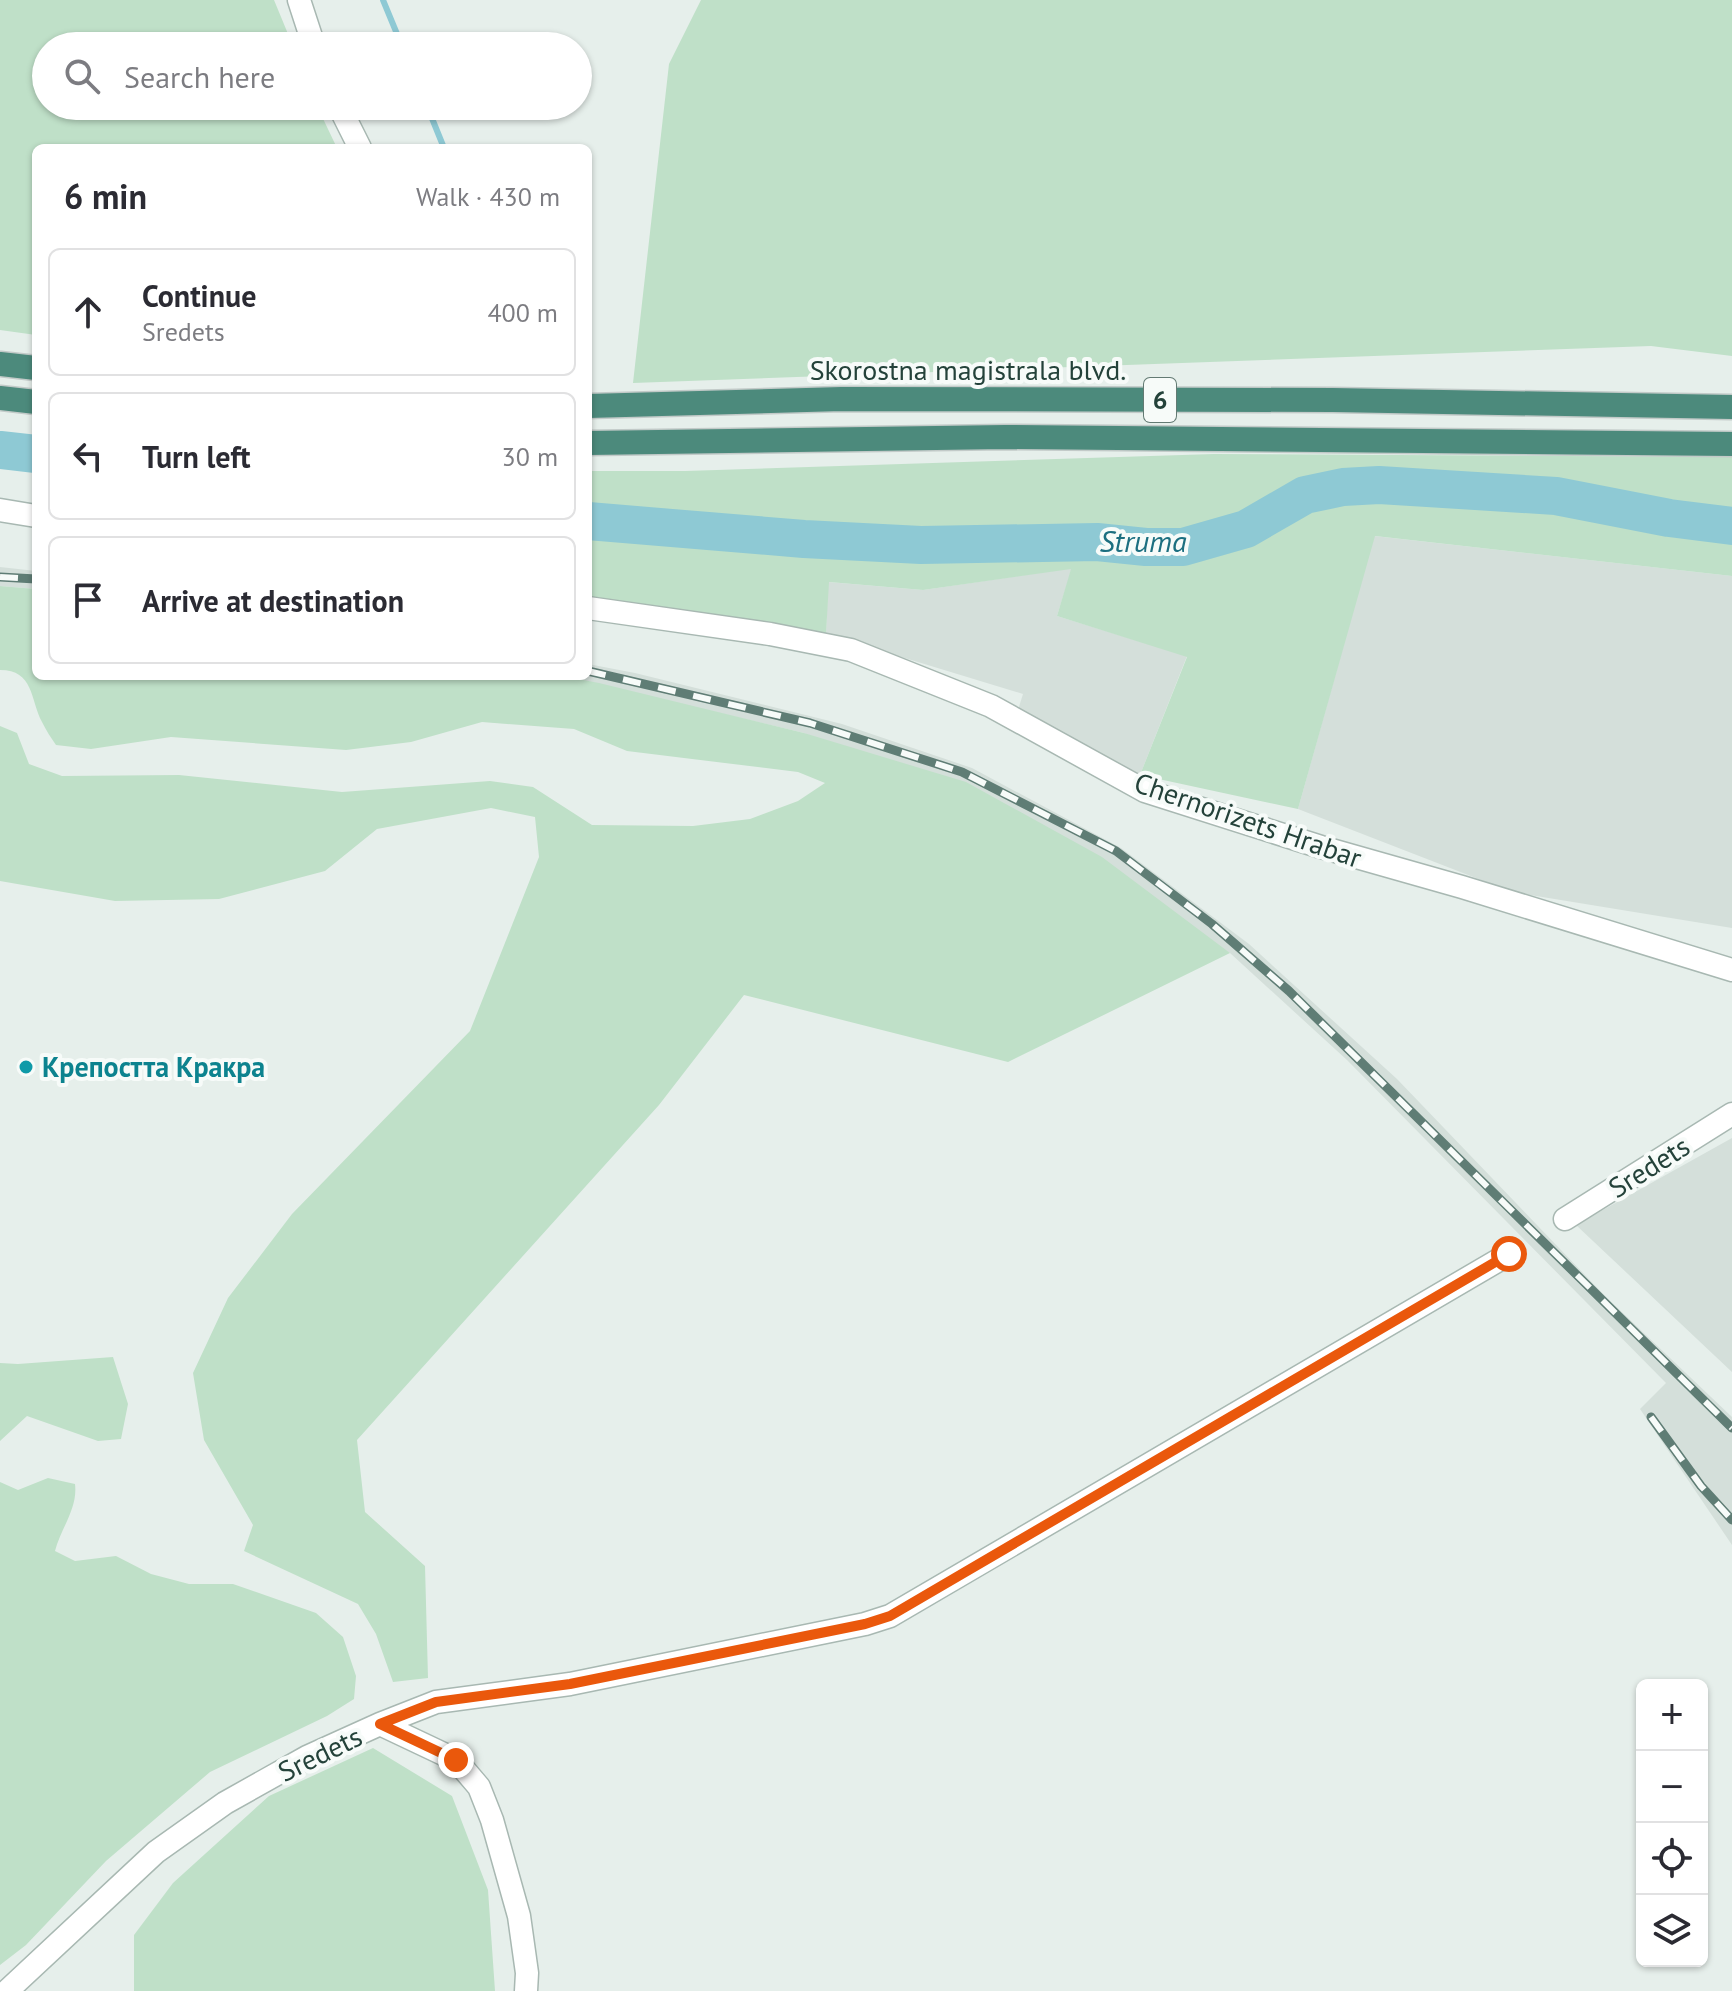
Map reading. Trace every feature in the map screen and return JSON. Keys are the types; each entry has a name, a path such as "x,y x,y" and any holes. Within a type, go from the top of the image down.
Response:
{"highway":[{"path":"0,364 32,368"},
{"path":"0,398 32,402"},
{"name":"Skorostna magistrala blvd.","path":"592,403 842,399 1301,400 1732,407"},
{"name":"6","path":"592,443 1020,437 1732,444"}],"street":[{"path":"299,0 309,32"},
{"path":"346,120 358,144"},
{"path":"0,510 32,515"},
{"name":"Chernorizets Hrabar","path":"592,609 770,634 851,650 991,706 1145,791 1732,970"},
{"name":"Sredets","path":"1565,1219 1732,1114"},
{"name":"Sredets","path":"7,1991 167,1844 225,1803 307,1757 436,1702 570,1684 865,1624 890,1616 1509,1254"},
{"path":"380,1724 456,1760 479,1787 492,1820 519,1916 527,1973 526,1991"},
{"path":"28,1991 33,1969"}],"shaded area":[{"path":"1374,536 1732,576 1732,928 1512,892 1298,809"},
{"path":"0,567 32,571 32,589 0,586"},
{"path":"1072,568 1057,616 1187,656 1140,775 1018,710 1023,694 826,634 828,582 923,590"},
{"path":"592,665 635,673 842,724 972,768 1121,848 1249,944 1397,1079 1606,1297 1732,1417 1732,1545 1640,1409 1666,1383 1347,1060 1230,953 804,733 579,680 592,680"},
{"path":"1732,1138 1732,1372 1576,1225"}],"green space":[{"path":"0,0 274,0 287,32 32,32 32,120 324,120 335,144 32,144 32,334 0,330"},
{"path":"701,0 1732,0 1732,356 1651,346 633,383 669,64"},
{"path":"1214,454 1732,457 1732,576 1375,536 1298,809 1140,775 1187,657 1057,616 1071,569 923,590 829,582 826,634 592,597 592,471 685,471"},
{"path":"0,586 32,589 32,680 583,680 599,683 804,733 966,782 1102,857 1230,953 1008,1062 744,995 659,1105 357,1440 365,1512 425,1566 428,1678 393,1682 376,1634 358,1604 244,1551 253,1525 204,1440 193,1373 228,1298 292,1214 470,1031 539,857 535,817 491,808 377,829 325,871 219,899 115,901 0,881 0,726 17,733 29,764 62,776 179,775 342,792 490,781 533,787 592,825 693,826 750,819 798,801 825,783 798,772 627,751 574,729 482,722 411,742 346,750 171,737 91,749 56,745 42,722 25,680 11,671 0,670"},
{"path":"113,1357 128,1404 121,1439 98,1441 27,1416 0,1441 0,1363"},
{"path":"48,1478 75,1484 72,1510 55,1551 75,1561 116,1556 151,1574 189,1584 233,1584 316,1613 343,1637 356,1676 354,1699 327,1716 210,1772 106,1861 26,1945 0,1965 0,1482 18,1490"},
{"path":"373,1748 452,1796 488,1890 495,1991 134,1991 134,1935 173,1883 269,1796"}],"waterway":[{"path":"383,0 396,32"},
{"path":"433,120 442,144"},
{"name":"Struma","path":"0,450 32,454"},
{"name":"Struma","path":"592,521 804,539 921,545 1097,542 1183,547 1246,529 1305,495 1343,487 1379,485 1556,496 1669,518 1732,526"}],"railway":[{"path":"0,577 32,579"},
{"path":"592,672 810,723 962,772 1116,851 1212,924 1289,991 1732,1428"},
{"path":"1651,1417 1701,1486 1732,1520"}],"place":[{"name":"Крепостта Кракра","path":"26,1067"}],"route":[{"path":"456,1760 380,1724 436,1702 570,1684 865,1624 890,1616 1509,1254"}]}
